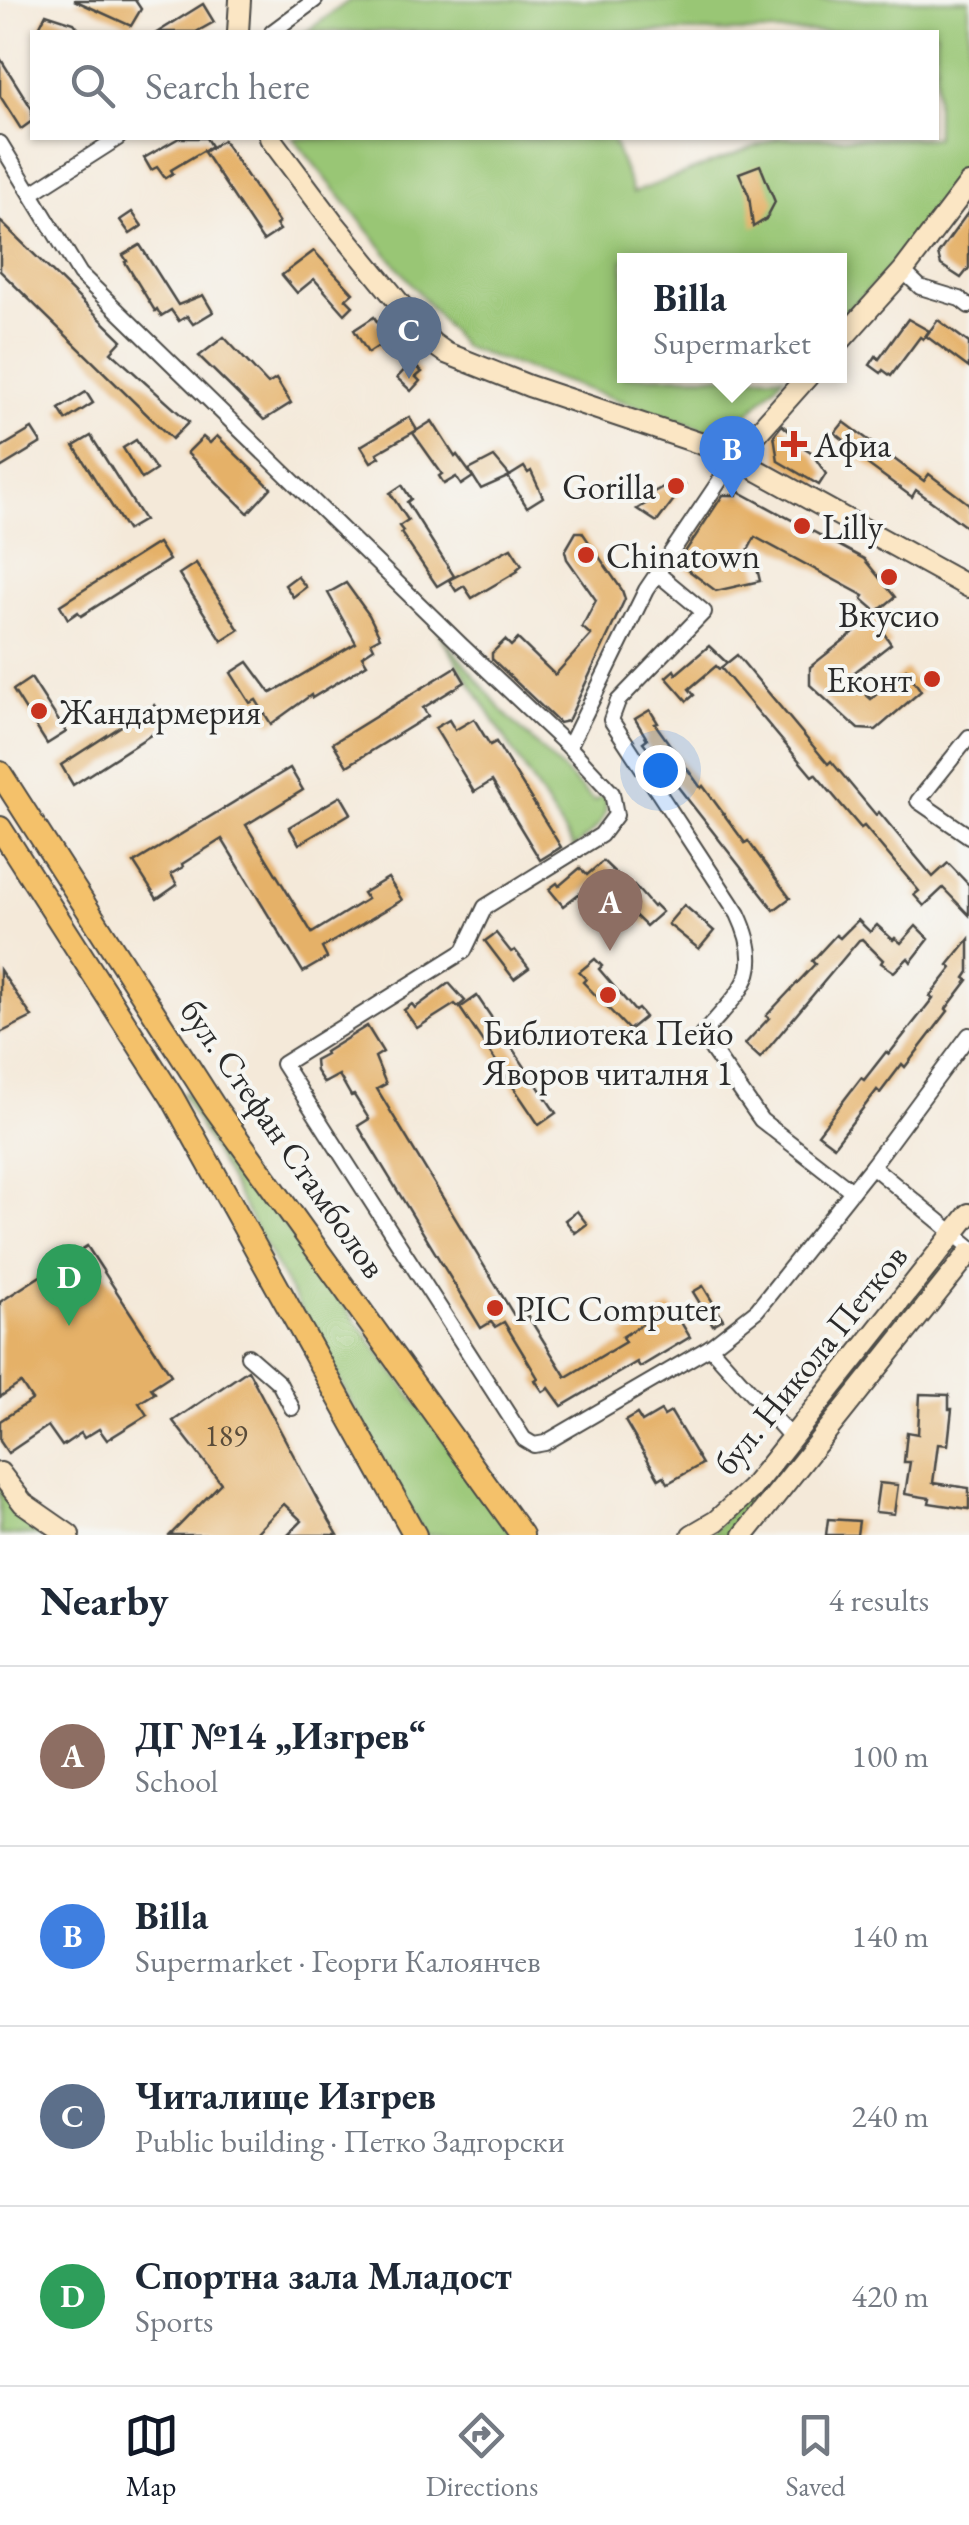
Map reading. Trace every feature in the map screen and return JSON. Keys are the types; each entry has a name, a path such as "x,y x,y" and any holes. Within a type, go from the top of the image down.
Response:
{"main road":[{"name":"бул. Стефан Стамболов","path":"3,779 213,1105 522,1535"},
{"name":"бул. Стефан Стамболов","path":"0,828 172,1096 415,1535"}],"street":[{"path":"238,30 240,0"},
{"path":"275,30 315,0"},
{"path":"32,193 115,140"},
{"path":"272,140 366,262 446,354 734,458 969,587"},
{"path":"0,143 80,274 570,746 612,793 616,815 612,824 485,907 464,951 283,1064 524,1439 534,1445 545,1444 710,1347 757,1310 872,1166 969,1035"},
{"path":"847,333 902,271 969,184"},
{"path":"902,271 920,287 969,306"},
{"path":"570,746 657,573 734,458 802,383"},
{"path":"657,573 704,612 618,701 611,720 738,914 748,936 753,966 744,984 702,1036 761,1120 852,1191"},
{"path":"969,737 918,801 969,836"},
{"path":"872,1166 964,1244"},
{"name":"бул. Никола Петков","path":"755,1531 964,1244 969,1214"},
{"name":"бул. Никола Петков","path":"692,1535 716,1521 751,1490 792,1438 964,1244"},
{"path":"710,1347 792,1438"},
{"path":"248,1356 278,1384 292,1408"},
{"path":"0,1474 23,1503 69,1535"}],"green space":[{"path":"350,0 969,0 969,165 891,267 847,312 847,253 617,253 617,383 777,383 726,437 463,347 295,140 613,140 633,193 773,140 939,140 939,30 309,30"},
{"path":"437,630 506,715 594,801 605,794 603,818 574,848"},
{"path":"186,1092 515,1535 424,1535 182,1094"},
{"path":"943,1260 947,1264 731,1535 710,1535"},
{"path":"0,1484 21,1514 47,1535 0,1535"}],"building":[{"path":"74,0 135,0 141,9 131,26"},
{"path":"203,4 214,22 200,30 161,30"},
{"path":"46,14 74,23 79,30 38,30"},
{"path":"0,58 30,106 30,122 21,129 0,96"},
{"path":"176,140 207,140 211,146 171,170 173,173 165,178 157,167 151,170 144,158"},
{"path":"223,140 279,223 276,225 280,230 263,241 204,152"},
{"path":"760,165 775,202 766,219 753,227 749,196 739,173"},
{"path":"969,211 969,268 961,278 941,265 938,254"},
{"path":"132,212 142,226 130,234 120,220"},
{"path":"0,221 122,340 111,352 189,422 172,439 0,271"},
{"path":"140,245 178,305 203,295 213,312 193,324 187,316 179,321 171,310 161,316 155,311 123,255"},
{"path":"314,251 353,293 346,299 353,306 345,314 314,279 297,293 282,275"},
{"path":"374,317 392,345 382,351 379,346 368,353 354,330"},
{"path":"908,319 929,331 923,339 920,337 891,376 883,370 881,373 870,365 876,356 879,359"},
{"path":"938,320 969,343 969,368 926,336"},
{"path":"224,337 268,384 276,379 291,403 264,420 199,356"},
{"path":"411,363 422,372 411,391 397,378"},
{"path":"86,392 93,403 66,420 59,409"},
{"path":"409,417 417,430 377,453 380,457 371,462 361,446"},
{"path":"432,421 473,477 461,485 456,477 444,484 439,476 442,474 413,433"},
{"path":"844,422 924,481 929,474 969,504 969,529 916,490 912,497 855,455 858,451 835,433"},
{"path":"782,425 804,444 826,474 819,485 778,461 774,435"},
{"path":"32,429 41,443 0,468 0,448"},
{"path":"91,436 144,520 127,530 74,446"},
{"path":"217,436 271,488 248,513 187,453 203,437 210,443"},
{"path":"136,440 156,470 142,479 123,448"},
{"path":"494,457 510,476 481,489 469,470"},
{"path":"524,467 528,473 531,471 543,497 527,507 508,477"},
{"path":"676,480 685,485 657,522 637,509 652,500 652,493"},
{"path":"402,485 411,499 407,502 454,576 437,586 401,533 399,526 408,520 390,493"},
{"path":"738,491 864,559 895,597 877,612 862,599 864,596 755,537 745,556 755,560 760,581 716,591 680,564 723,495 737,495"},
{"path":"576,532 582,532 625,599 568,721 559,723 492,659 492,653 505,640 511,646 518,639 555,675 591,635 582,627 596,600 565,551"},
{"path":"158,543 169,560 81,616 78,612 68,619 60,605"},
{"path":"511,548 522,565 518,571 472,598 464,586 456,591 449,580"},
{"path":"196,563 239,630 222,641 179,574"},
{"path":"297,576 306,587 293,597 285,585"},
{"path":"346,583 380,637 371,642 374,648 362,656 367,664 312,698 311,695 271,724 256,700 250,703 231,673 248,662 271,693 356,643 328,593"},
{"path":"873,617 891,644 847,678 871,699 906,669 921,691 876,730 858,729 810,685 810,667"},
{"path":"709,646 727,663 719,669 716,666 689,689 694,695 687,701 666,677 674,670 676,674"},
{"path":"737,655 828,764 831,761 876,815 879,812 933,877 948,863 969,885 969,915 943,888 924,906 914,895 919,891 864,826 861,828 815,774 812,776 721,668"},
{"path":"456,667 465,682 423,708 428,716 347,766 333,743"},
{"name":"Жандармерия","path":"31,678 66,732 47,744 13,690"},
{"path":"154,705 166,725 73,785 61,765"},
{"path":"650,710 658,723 655,724 701,788 745,843 748,841 790,898 774,910 643,742 647,739 635,719"},
{"path":"474,719 490,745 496,742 561,847 540,860 492,781 474,792 435,728 449,720 455,730"},
{"path":"290,768 303,790 246,825 312,933 367,899 363,893 388,878 402,900 322,948 327,958 303,972 222,839 171,874 177,885 157,899 134,863"},
{"path":"341,796 351,813 299,844 289,827"},
{"path":"603,861 662,912 646,926 618,899 615,902 597,880 563,906 549,889 557,883 559,886 580,868 587,875"},
{"path":"684,905 714,931 699,949 668,924"},
{"path":"858,920 870,932 877,925 901,943 916,926 929,939 911,962 908,958 894,972 859,940 760,1058 745,1044 815,964 812,961 836,935 840,938"},
{"path":"496,933 529,968 514,979 485,941"},
{"path":"969,939 969,972 965,978 968,980 948,1011 905,1067 902,1064 880,1093 877,1090 834,1146 818,1134 861,1078 864,1080 886,1052 889,1054 933,998 930,996 952,968 948,965"},
{"name":"Библиотека Пейо Яворов читалня 1","path":"595,959 635,1011 638,1009 645,1017 629,1030 583,982 586,979 579,972"},
{"path":"0,970 32,1017 0,1033"},
{"path":"449,983 465,1001 417,1028 404,1010 412,1004 415,1008"},
{"path":"477,996 556,1113 539,1125 460,1008"},
{"path":"367,1026 383,1052 375,1057 386,1084 377,1089 518,1322 528,1316 566,1377 625,1342 622,1337 671,1306 690,1337 640,1367 637,1362 562,1406 549,1388 543,1392 504,1322 495,1327 491,1322 481,1328 358,1126 369,1119 354,1095 339,1075 324,1083 316,1071 315,1060"},
{"path":"577,1211 587,1224 575,1233 565,1220"},
{"path":"87,1246 171,1375 151,1388 155,1393 139,1403 147,1415 107,1440 99,1429 84,1438 81,1433 62,1446 48,1426 8,1453 0,1441 0,1421 32,1400 21,1383 0,1397 0,1302"},
{"path":"703,1286 723,1319 713,1325 693,1292"},
{"path":"248,1370 338,1535 288,1535 302,1521 284,1504 254,1535 170,1535 221,1483 173,1421"},
{"path":"920,1394 949,1395 952,1409 948,1445 938,1444 933,1483 969,1488 969,1509 929,1503 930,1498 905,1494 910,1462 904,1462 907,1432 918,1434"},
{"path":"661,1411 664,1416 671,1412 702,1464 668,1483 664,1476 659,1479 625,1421 637,1414 642,1422"},
{"path":"879,1483 898,1485 894,1514 875,1512"},
{"path":"828,1519 859,1521 857,1535 826,1535"}],"place":[{"name":"Читалище Изгрев","path":"409,379"},
{"name":"Афиа","path":"794,444"},
{"name":"Gorilla","path":"676,486"},
{"name":"Billa","path":"732,498"},
{"name":"Lilly","path":"802,526"},
{"name":"Chinatown","path":"586,555"},
{"name":"Вкусио","path":"889,577"},
{"name":"Еконт","path":"932,679"},
{"name":"Жандармерия","path":"39,711"},
{"name":"ДГ №14 „Изгрев“","path":"610,951"},
{"name":"Библиотека Пейо Яворов читалня 1","path":"608,995"},
{"name":"PIC Computer","path":"495,1308"},
{"name":"Спортна зала Младост","path":"69,1326"}]}
